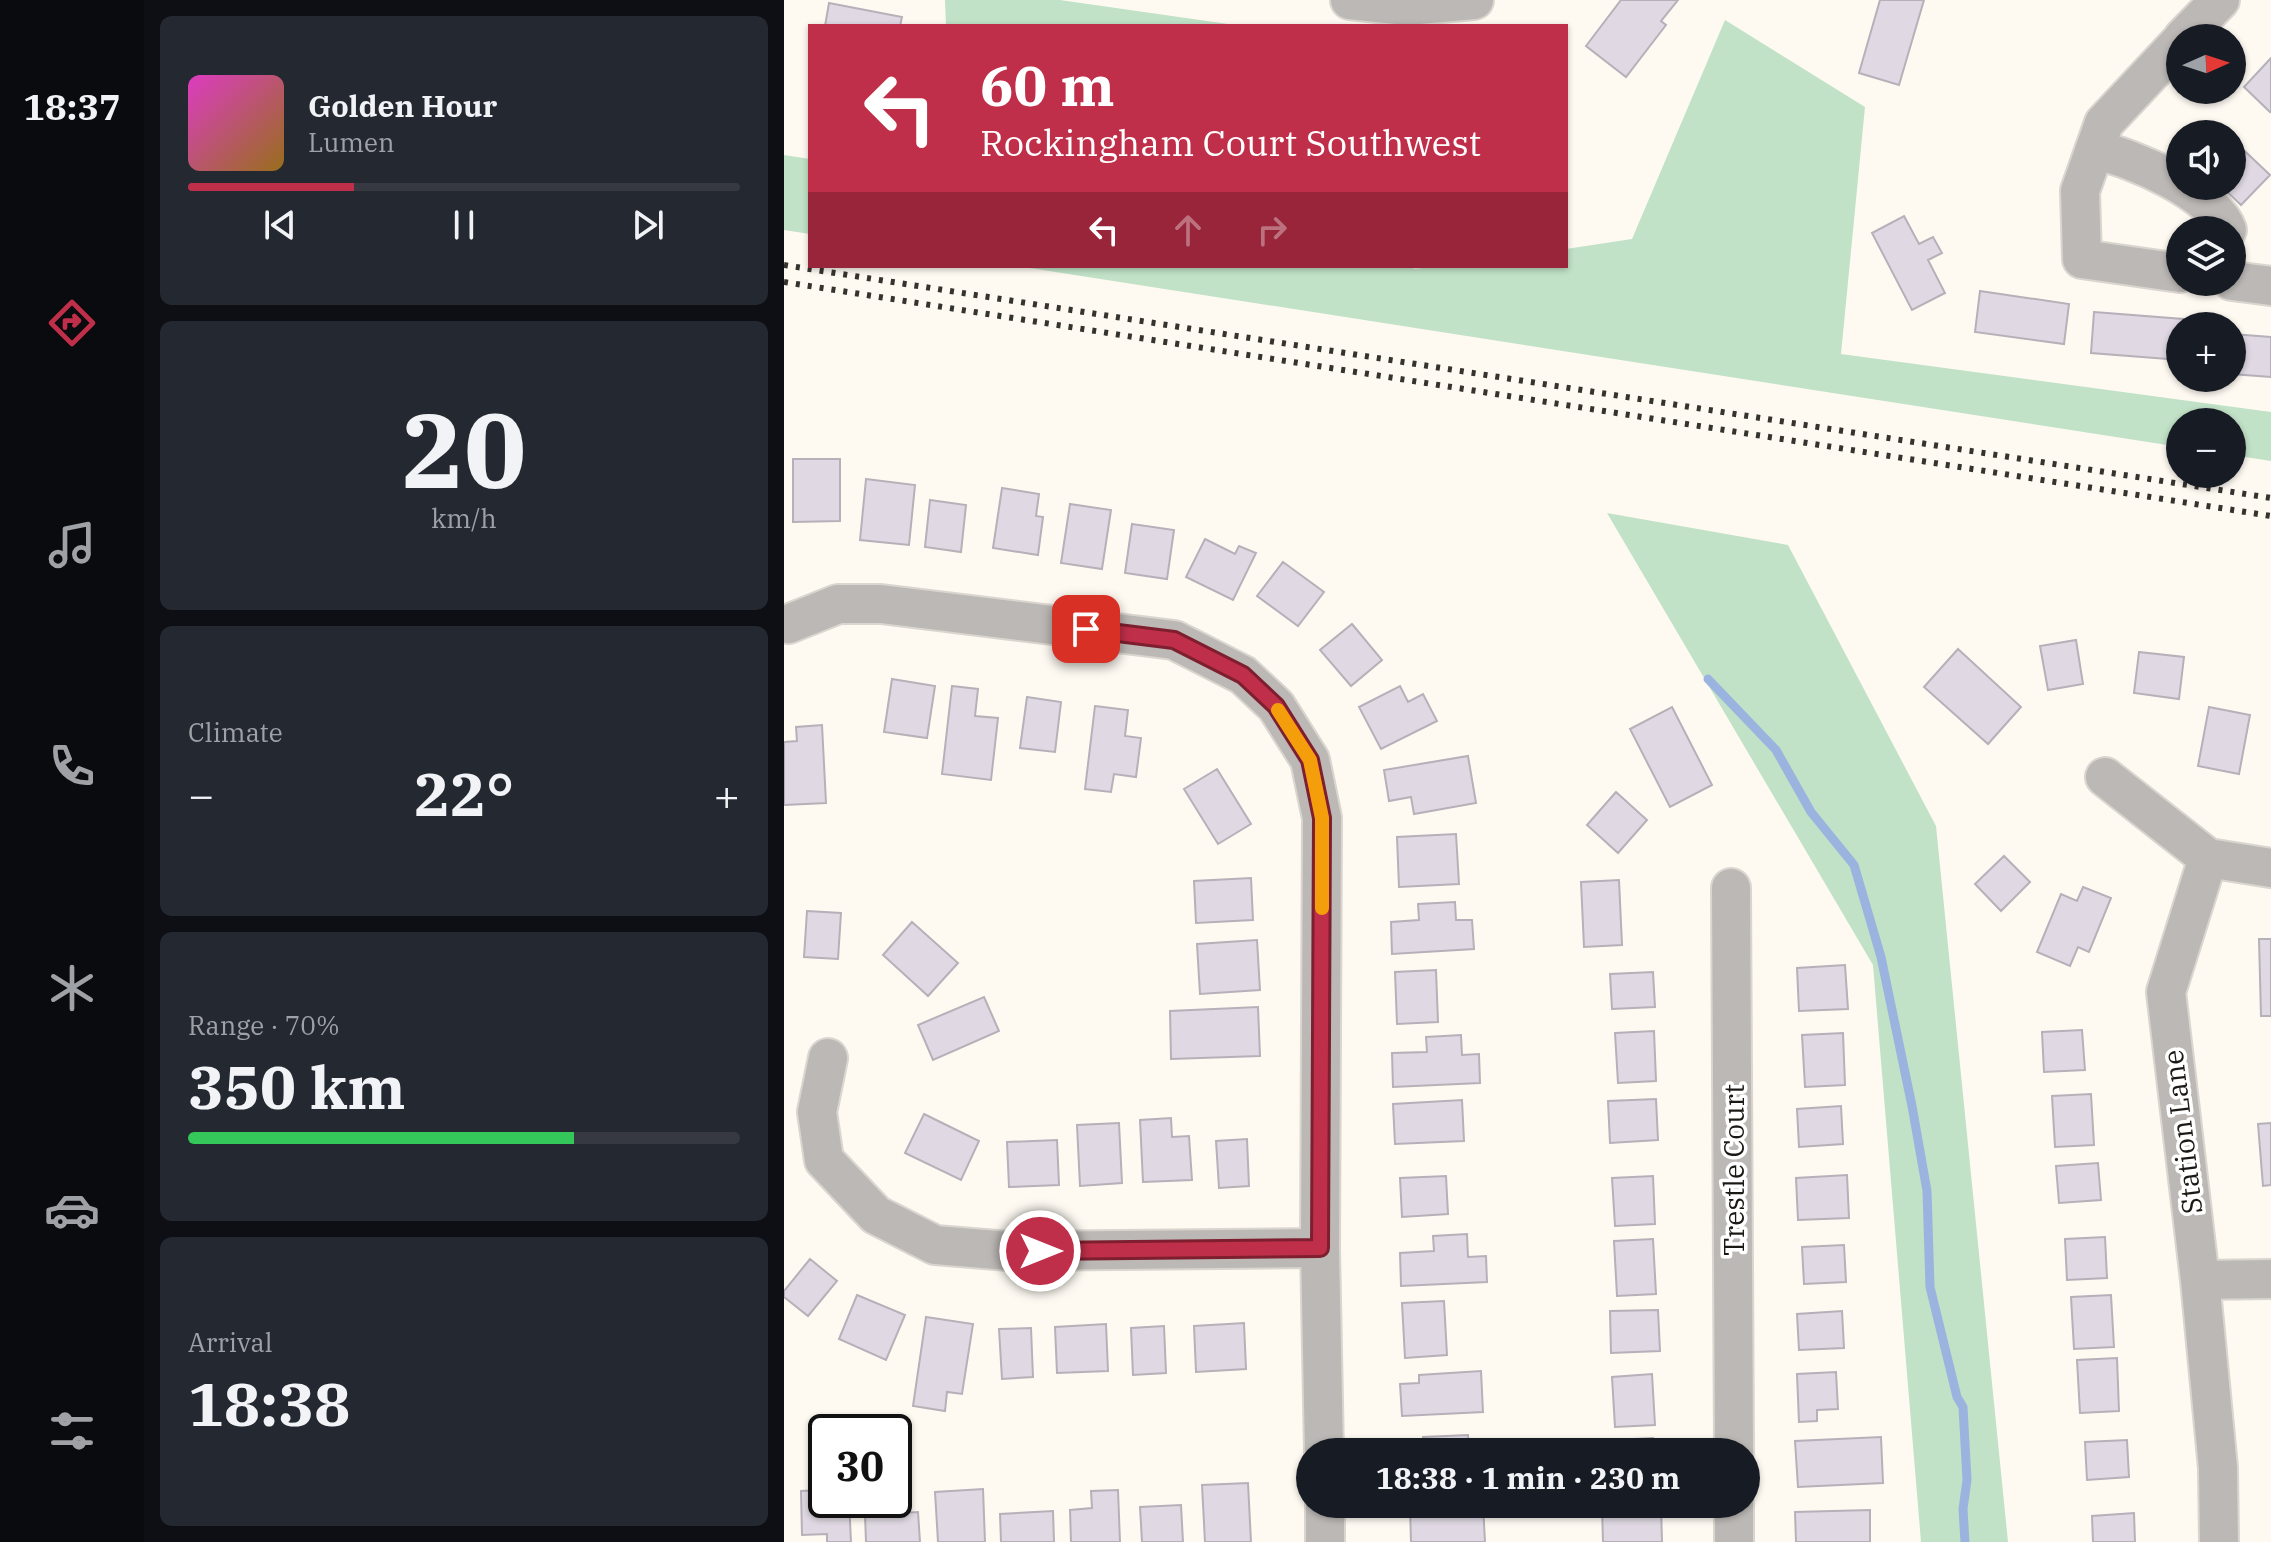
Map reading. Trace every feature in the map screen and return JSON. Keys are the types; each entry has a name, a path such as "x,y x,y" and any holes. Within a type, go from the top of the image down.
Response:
{"street":[{"path":"1350,0 1407,6 1474,0"},
{"path":"2197,24 2220,0"},
{"path":"2166,57 2104,123 2080,191 2082,259 2166,271"},
{"path":"2095,150 2139,162 2198,196 2221,216"},
{"path":"2246,283 2271,286"},
{"path":"788,624 838,604 881,604 1174,640 1243,675 1276,706 1310,760 1322,818 1320,1248 1324,1438"},
{"path":"2105,777 2208,858 2271,868"},
{"name":"Station Lane","path":"2208,858 2166,992 2200,1280 2218,1468 2219,1542"},
{"name":"Trestle Court","path":"1731,888 1734,1438"},
{"path":"828,1058 817,1112 824,1160 876,1215 935,1245 1009,1251 1320,1248"},
{"path":"2200,1280 2271,1279"},
{"path":"1325,1518 1325,1542"},
{"path":"1734,1518 1734,1542"}],"green space":[{"path":"945,0 1060,0 1228,24 946,24"},
{"path":"1725,20 1865,107 1841,354 2241,408 2166,408 2166,445 1030,268 1568,268 1568,249 1632,239"},
{"path":"784,155 808,159 808,234 784,230"},
{"path":"2246,409 2271,412 2271,461 2246,457"},
{"path":"1607,513 1788,545 1936,826 2008,1542 1921,1542 1873,965"}],"building":[{"path":"1621,0 1678,0 1661,21 1666,25 1626,77 1586,46"},
{"path":"1880,0 1924,0 1899,85 1859,73"},
{"path":"829,3 902,17 900,24 825,24"},
{"path":"2271,58 2270,112 2246,89 2246,85"},
{"path":"2246,152 2270,175 2246,200"},
{"path":"1904,216 1919,244 1933,237 1942,253 1928,260 1945,293 1912,310 1872,233"},
{"path":"1980,291 2069,304 2064,344 1975,332"},
{"path":"2094,312 2166,318 2166,359 2091,353"},
{"path":"2246,335 2271,337 2271,377 2246,375"},
{"path":"793,459 840,459 840,521 793,522"},
{"path":"866,479 915,485 909,545 860,540"},
{"path":"1002,488 1039,494 1036,516 1043,517 1038,555 993,548"},
{"path":"930,500 966,505 961,552 925,547"},
{"path":"1070,504 1111,510 1102,569 1061,563"},
{"path":"1132,524 1174,530 1167,579 1125,573"},
{"path":"1205,539 1235,554 1239,546 1256,553 1233,600 1186,577"},
{"path":"1283,562 1324,592 1298,626 1257,596"},
{"path":"1352,624 1382,660 1351,686 1320,650"},
{"path":"2076,640 2083,684 2048,690 2040,646"},
{"path":"1958,649 2021,707 1988,744 1924,687"},
{"path":"2139,652 2184,657 2179,699 2134,693"},
{"path":"892,679 935,686 927,738 884,732"},
{"path":"952,686 978,689 975,716 998,718 991,780 942,774"},
{"path":"1400,686 1408,702 1423,694 1437,721 1381,749 1359,707"},
{"path":"1027,697 1061,702 1055,752 1020,748"},
{"path":"1095,706 1128,710 1125,736 1141,738 1136,777 1114,774 1111,792 1085,789"},
{"path":"1672,707 1712,785 1670,807 1630,729"},
{"path":"2209,707 2250,715 2239,774 2198,766"},
{"path":"822,725 826,803 784,805 784,742 797,741 796,727"},
{"path":"1468,756 1476,803 1414,814 1411,797 1389,801 1384,770"},
{"path":"1217,769 1251,824 1218,844 1184,789"},
{"path":"1616,792 1647,820 1618,853 1587,825"},
{"path":"1456,834 1459,884 1399,887 1397,837"},
{"path":"2004,856 2030,882 2001,911 1975,884"},
{"path":"1251,878 1253,920 1196,923 1194,881"},
{"path":"1619,880 1622,945 1584,947 1581,882"},
{"path":"2083,887 2111,898 2089,952 2078,947 2070,966 2037,952 2061,894 2077,901"},
{"path":"1455,902 1456,920 1472,920 1474,949 1392,954 1391,922 1419,920 1418,904"},
{"path":"807,911 841,913 838,959 804,957"},
{"path":"912,922 958,963 928,996 883,955"},
{"path":"2259,939 2271,939 2271,1016 2261,1016"},
{"path":"1257,940 1260,990 1200,994 1197,944"},
{"path":"1845,965 1848,1009 1799,1011 1797,968"},
{"path":"1436,970 1438,1022 1397,1024 1395,972"},
{"path":"1653,972 1655,1007 1612,1009 1610,974"},
{"path":"984,997 999,1031 933,1060 918,1025"},
{"path":"1258,1007 1260,1056 1171,1059 1170,1011"},
{"path":"2082,1030 2085,1070 2044,1072 2042,1032"},
{"path":"1654,1031 1656,1081 1618,1083 1615,1033"},
{"path":"1843,1033 1845,1085 1805,1087 1802,1035"},
{"path":"1461,1035 1462,1055 1479,1054 1480,1083 1393,1087 1392,1053 1427,1052 1426,1037"},
{"path":"2091,1094 2094,1145 2055,1147 2052,1096"},
{"path":"1656,1099 1658,1140 1610,1143 1608,1101"},
{"path":"1462,1100 1464,1141 1395,1144 1393,1104"},
{"path":"1841,1106 1843,1144 1799,1147 1797,1109"},
{"path":"924,1114 979,1141 961,1180 905,1153"},
{"path":"1171,1118 1172,1137 1189,1136 1192,1180 1143,1182 1140,1120"},
{"path":"1119,1123 1122,1183 1080,1186 1077,1125"},
{"path":"2271,1123 2271,1185 2263,1186 2258,1124"},
{"path":"1247,1139 1249,1186 1219,1188 1216,1141"},
{"path":"1057,1140 1059,1185 1009,1187 1007,1142"},
{"path":"2098,1163 2101,1200 2059,1203 2056,1166"},
{"path":"1847,1175 1849,1218 1798,1220 1796,1178"},
{"path":"1446,1176 1448,1214 1402,1217 1400,1178"},
{"path":"1653,1176 1655,1224 1615,1226 1612,1178"},
{"path":"1467,1234 1468,1257 1486,1256 1487,1282 1401,1286 1400,1253 1434,1251 1433,1236"},
{"path":"2105,1237 2107,1278 2067,1280 2065,1239"},
{"path":"1653,1239 1656,1294 1617,1296 1614,1241"},
{"path":"1844,1245 1846,1282 1804,1284 1802,1247"},
{"path":"810,1259 837,1281 808,1316 784,1297 784,1291"},
{"path":"857,1295 905,1315 886,1360 839,1339"},
{"path":"2111,1295 2114,1347 2074,1349 2071,1297"},
{"path":"1444,1301 1447,1355 1405,1358 1402,1303"},
{"path":"1658,1310 1660,1351 1611,1353 1610,1311"},
{"path":"1842,1311 1844,1348 1799,1350 1797,1314"},
{"path":"926,1317 973,1324 962,1394 947,1392 945,1411 913,1406"},
{"path":"1244,1323 1246,1369 1196,1372 1194,1326"},
{"path":"1106,1324 1108,1371 1057,1373 1055,1327"},
{"path":"1164,1326 1166,1373 1133,1375 1131,1328"},
{"path":"1031,1328 1033,1377 1002,1379 999,1329"},
{"path":"2117,1358 2119,1411 2080,1413 2077,1360"},
{"path":"1481,1371 1483,1412 1402,1416 1400,1384 1419,1383 1419,1375"},
{"path":"1836,1372 1838,1409 1817,1410 1817,1421 1799,1422 1797,1374"},
{"path":"1652,1374 1655,1425 1615,1427 1612,1377"},
{"path":"1468,1435 1468,1438 1423,1438"},
{"path":"1881,1437 1883,1483 1798,1487 1795,1441"},
{"path":"2127,1440 2129,1477 2087,1480 2085,1442"},
{"path":"1248,1483 1251,1542 1205,1542 1202,1485"},
{"path":"983,1489 985,1542 938,1542 935,1492"},
{"path":"1118,1490 1120,1542 1071,1542 1070,1510 1092,1508 1091,1491"},
{"path":"801,1491 808,1491 808,1518 850,1518 851,1542 827,1542 827,1534 802,1535"},
{"path":"1181,1505 1183,1542 1142,1542 1140,1507"},
{"path":"1870,1510 1870,1542 1796,1542 1795,1512"},
{"path":"1053,1511 1054,1542 1001,1542 1000,1514"},
{"path":"912,1512 918,1512 920,1542 866,1542 865,1518 912,1518"},
{"path":"2134,1513 2135,1542 2093,1542 2092,1516"},
{"path":"1410,1518 1484,1518 1485,1542 1411,1542"},
{"path":"1602,1518 1661,1518 1662,1542 1603,1542"}],"waterway":[{"path":"1708,679 1776,750 1811,812 1854,865 1881,957 1912,1106 1927,1191 1930,1287 1957,1397 1963,1407 1967,1480 1963,1509 1965,1542"}],"railway":[{"path":"784,265 2271,498"},
{"path":"784,282 2271,516"}],"slow traffic":[{"path":"1278,710 1310,760 1322,818 1322,908"}],"route":[{"path":"1040,1251 1320,1248 1322,818 1310,760 1276,706 1243,675 1174,640 1086,629"}]}
